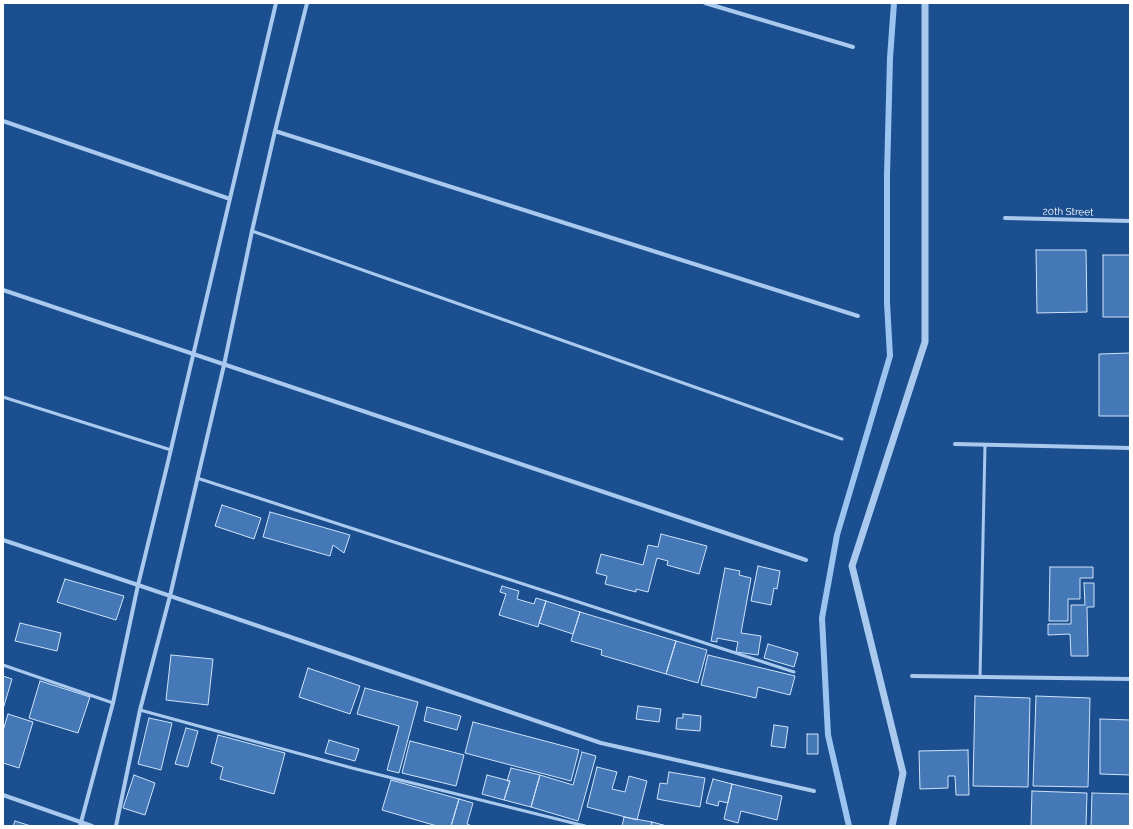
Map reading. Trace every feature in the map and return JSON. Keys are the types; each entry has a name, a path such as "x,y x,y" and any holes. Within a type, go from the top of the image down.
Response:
{"street":[{"path":"80,824 113,703 138,585 276,3"},
{"path":"116,826 140,710 170,596 224,365 252,231 306,3"},
{"path":"705,3 853,47"},
{"path":"892,826 902,773 852,566 926,342 926,3"},
{"path":"3,121 230,199"},
{"path":"275,131 858,316"},
{"name":"20th Street","path":"1005,218 1130,221"},
{"path":"3,290 806,560"},
{"path":"955,444 1130,448"},
{"path":"3,540 601,743 814,791"},
{"path":"912,676 1130,679"},
{"path":"3,795 80,824 92,826"}],"lane":[{"path":"252,231 842,439"},
{"path":"3,397 171,450"},
{"path":"980,677 985,445"},
{"path":"197,478 794,672"},
{"path":"3,665 113,703"},
{"path":"140,710 352,768 585,826"}],"building":[{"path":"1036,250 1086,250 1087,312 1037,313"},
{"path":"1103,255 1130,255 1130,317 1103,317"},
{"path":"1130,353 1130,416 1099,416 1099,354"},
{"path":"222,505 261,518 254,539 215,526"},
{"path":"270,512 350,535 344,553 333,545 330,556 263,537"},
{"path":"661,534 707,546 699,574 667,565 668,561 657,558 648,592 636,589 636,592 605,584 607,576 596,573 601,554 643,565 648,545 658,547"},
{"path":"758,566 780,571 777,589 774,588 771,605 751,601"},
{"path":"1050,567 1093,567 1093,578 1080,578 1080,599 1068,599 1068,621 1049,621"},
{"path":"725,568 740,571 739,575 751,578 741,633 761,636 758,655 736,652 738,642 717,638 717,642 711,641"},
{"path":"65,579 124,596 116,620 57,602"},
{"path":"1084,583 1094,583 1094,607 1087,607 1088,656 1071,656 1070,634 1048,635 1048,624 1071,624 1071,605 1085,605"},
{"path":"502,586 519,591 517,599 534,604 536,598 546,601 538,627 499,615 506,594 500,592"},
{"path":"546,601 580,612 573,634 539,623"},
{"path":"580,612 676,641 666,674 601,655 602,650 571,641"},
{"path":"20,623 61,633 57,651 15,641"},
{"path":"676,641 707,650 698,683 666,674"},
{"path":"768,644 798,653 794,667 764,658"},
{"path":"171,655 213,659 208,705 166,700"},
{"path":"708,655 795,676 790,695 758,687 756,698 701,685"},
{"path":"308,668 360,686 350,714 299,697"},
{"path":"3,676 12,679 3,709"},
{"path":"40,681 90,697 78,733 29,718"},
{"path":"365,688 418,702 399,773 387,770 399,726 357,714"},
{"path":"975,696 1030,698 1028,787 973,786"},
{"path":"1036,696 1090,698 1088,787 1033,786"},
{"path":"638,706 661,709 659,722 636,719"},
{"path":"427,707 461,716 457,730 424,721"},
{"path":"8,714 33,722 19,768 3,763 3,731"},
{"path":"683,714 701,716 700,731 676,729 677,718 683,718"},
{"path":"149,718 172,723 161,770 138,764"},
{"path":"1100,719 1130,720 1130,775 1100,774"},
{"path":"473,722 579,750 571,781 465,753"},
{"path":"774,725 788,727 785,748 771,746"},
{"path":"186,728 198,731 188,767 175,764"},
{"path":"807,734 818,734 818,754 807,754"},
{"path":"218,735 285,753 274,794 220,779 223,767 211,763"},
{"path":"329,740 359,749 355,761 325,753"},
{"path":"410,741 464,755 456,786 402,773"},
{"path":"968,750 969,795 956,795 955,776 948,776 948,788 920,789 919,751"},
{"path":"582,752 596,756 578,821 531,807 540,775 573,785"},
{"path":"597,767 617,772 612,789 625,792 629,776 647,781 637,820 587,807"},
{"path":"511,768 540,775 531,807 504,800 510,781 507,781"},
{"path":"669,772 705,778 700,807 657,799 660,783 667,784"},
{"path":"134,775 155,783 145,815 123,808"},
{"path":"487,775 510,781 504,800 482,794"},
{"path":"713,779 732,784 728,803 719,801 718,806 706,803"},
{"path":"391,780 459,799 451,826 437,826 382,810"},
{"path":"732,784 782,796 777,820 741,811 738,823 724,819"},
{"path":"1032,791 1087,793 1086,826 1031,826"},
{"path":"1092,793 1130,794 1130,826 1091,826"},
{"path":"459,799 473,803 467,824 472,826 451,826"},
{"path":"624,817 652,822 651,826 622,826"},
{"path":"15,821 31,826 13,826"},
{"path":"652,822 667,826 651,826"}],"waterway":[{"path":"849,826 828,735 822,618 837,535 890,356 887,303 887,175 890,58 894,3"}]}
